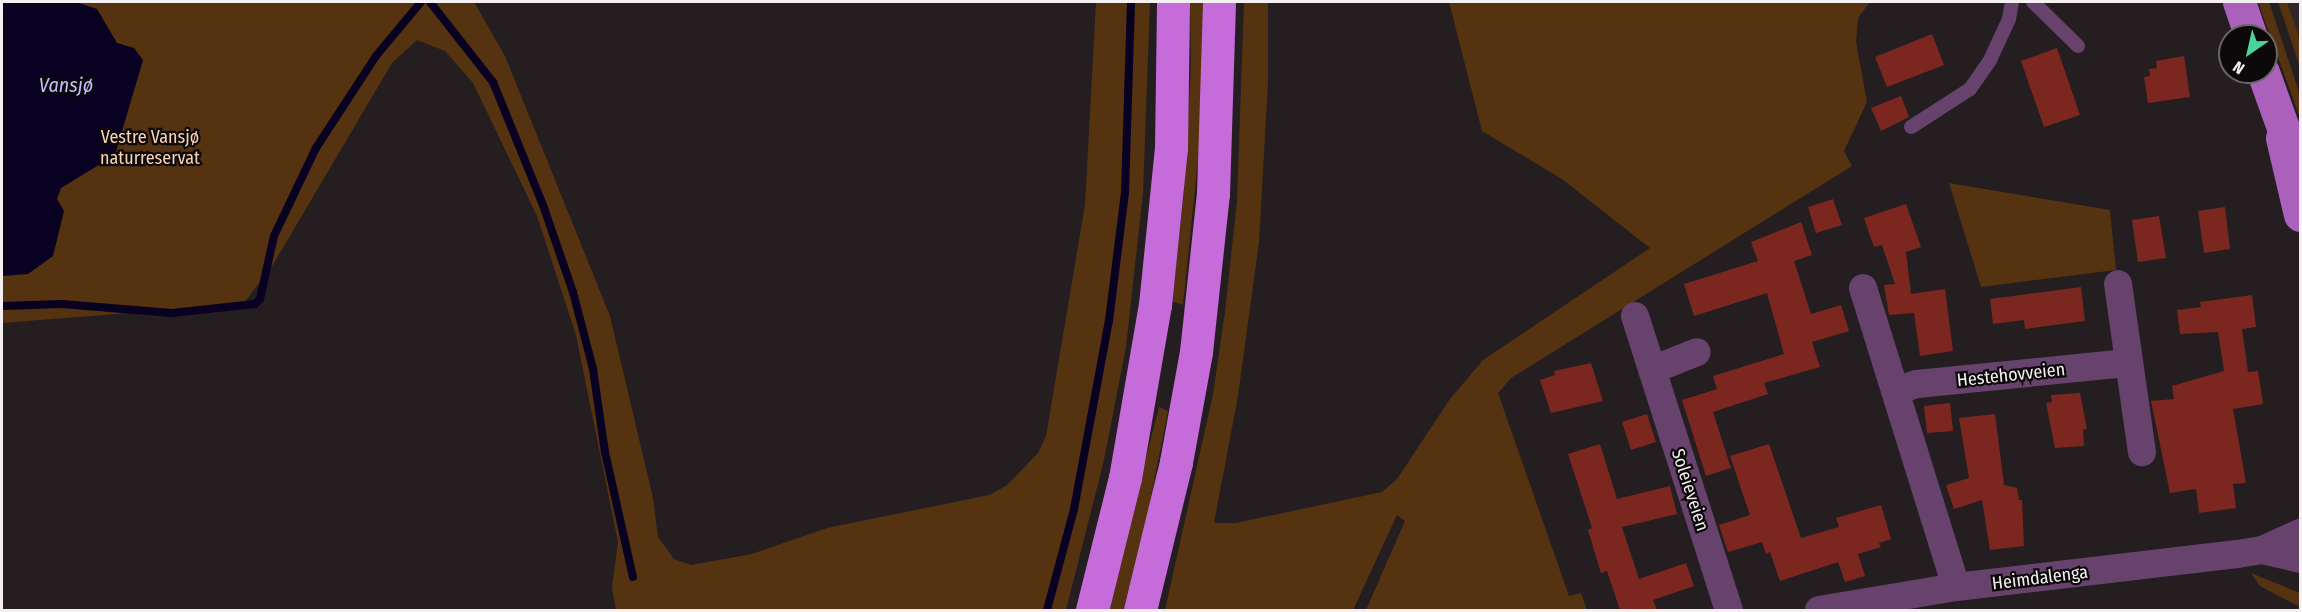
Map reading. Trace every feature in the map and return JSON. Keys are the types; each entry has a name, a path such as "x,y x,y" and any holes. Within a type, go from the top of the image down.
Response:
{"highway":[{"path":"1092,610 1125,478 1155,305 1171,148 1173,2"},
{"path":"1140,610 1176,462 1196,352 1213,194 1219,2"}],"main road":[{"path":"2239,2 2247,24"},
{"path":"2267,84 2283,128 2301,160"},
{"path":"2283,128 2282,149 2301,215"}],"street":[{"path":"2118,284 2127,363 2142,452"},
{"path":"1863,288 1956,587"},
{"name":"Soleieveien","path":"1635,316 1729,610"},
{"path":"1652,370 1697,352"},
{"name":"Hestehovveien","path":"1895,391 1917,384 2127,363"},
{"name":"Heimdalenga","path":"1819,610 1956,587 2262,550 2301,533"},
{"name":"Heimdalenga","path":"2262,550 2301,559"}],"lane":[{"path":"1911,127 1970,89 1990,60 2009,19 2012,2"},
{"path":"2033,2 2078,46"}],"shaded area":[{"path":"2287,2 2300,2 2300,39"}],"green space":[{"name":"Vestre Vansjø naturreservat","path":"2,2 474,2 505,56 610,316 653,498 658,537 674,559 691,565 752,554 827,528 989,495 1006,486 1038,453 1046,436 1085,205 1096,2 1150,2 1143,193 1126,347 1104,460 1066,610 616,610 612,588 618,542 576,335 537,216 473,83 445,51 417,40 392,63 271,268 243,304 2,323"},
{"path":"1190,2 1203,2 1203,111 1183,305 1172,301 1184,191 1191,65"},
{"path":"1244,2 1268,2 1268,82 1259,242 1238,396 1214,523 1236,523 1382,492 1397,479 1450,399 1483,360 1650,248 1562,179 1482,131 1449,2 1870,2 1858,18 1856,42 1867,102 1844,151 1852,166 1511,378 1498,393 1569,596 1581,593 1587,610 1366,610 1405,521 1397,515 1353,610 1165,610 1213,394 1225,312 1237,201"},
{"path":"2258,2 2269,2 2276,24 2266,24"},
{"path":"2278,2 2287,2 2300,39 2300,67"},
{"path":"2278,29 2300,95 2300,118 2278,57"},
{"path":"1949,183 2110,210 2116,270 1981,287"},
{"path":"1159,407 1168,411 1143,537 1123,610 1107,610"},
{"path":"2251,573 2300,593 2300,607 2260,586"}],"water":[{"name":"Vansjø","path":"2,2 76,2 97,9 117,43 134,48 143,60 115,155 61,188 57,199 64,211 53,256 28,274 3,276"}],"building":[{"path":"1932,34 1944,65 1887,87 1875,57"},
{"path":"2057,48 2080,115 2044,127 2021,61"},
{"path":"2184,56 2190,97 2148,103 2144,77 2150,76 2149,69 2157,68 2156,61"},
{"path":"1901,96 1909,117 1881,131 1871,108"},
{"path":"1833,199 1842,225 1816,233 1808,207"},
{"path":"1906,204 1921,247 1906,252 1911,294 1945,289 1953,351 1920,356 1914,313 1889,315 1884,285 1895,284 1882,245 1874,247 1864,218"},
{"path":"2225,207 2230,249 2204,253 2198,211"},
{"path":"2159,216 2166,258 2138,262 2132,220"},
{"path":"1801,222 1812,255 1794,261 1811,314 1841,305 1849,331 1812,342 1820,367 1764,383 1768,394 1713,412 1731,468 1706,476 1682,400 1717,389 1713,376 1784,354 1767,293 1694,316 1684,284 1758,261 1751,242"},
{"path":"2081,287 2085,321 2025,329 2024,320 1993,324 1990,299"},
{"path":"2252,295 2256,327 2242,329 2248,372 2258,371 2263,404 2233,409 2246,483 2233,484 2236,508 2199,513 2196,489 2170,493 2151,401 2174,399 2172,386 2224,371 2218,332 2180,334 2177,310 2201,307 2200,302"},
{"path":"1591,363 1603,401 1551,413 1540,380 1555,375 1554,371"},
{"path":"2080,393 2087,429 2083,430 2084,446 2055,448 2046,403 2052,402 2051,395"},
{"path":"1950,403 1953,431 1927,433 1924,406"},
{"path":"1647,414 1656,442 1631,450 1622,422"},
{"path":"1995,414 2004,485 2017,488 2019,500 2022,500 2024,546 1990,550 1982,500 1954,509 1946,485 1969,478 1959,418"},
{"path":"1600,444 1617,499 1670,486 1677,514 1622,527 1639,579 1686,563 1694,586 1653,600 1657,610 1620,610 1607,571 1601,573 1588,530 1592,528 1568,454"},
{"path":"1769,444 1801,538 1839,527 1836,518 1881,505 1891,539 1879,543 1881,547 1858,554 1865,576 1845,582 1838,562 1780,581 1770,552 1766,554 1762,542 1728,552 1719,525 1750,515 1730,456"}],"waterway":[{"path":"2,306 62,304 172,313 255,304 260,299 274,236 316,148 376,56 421,2"},
{"path":"430,2 493,82 543,205 573,292 593,369 605,452 633,577"},
{"path":"1047,610 1074,509 1109,321 1125,193 1131,2"}]}
